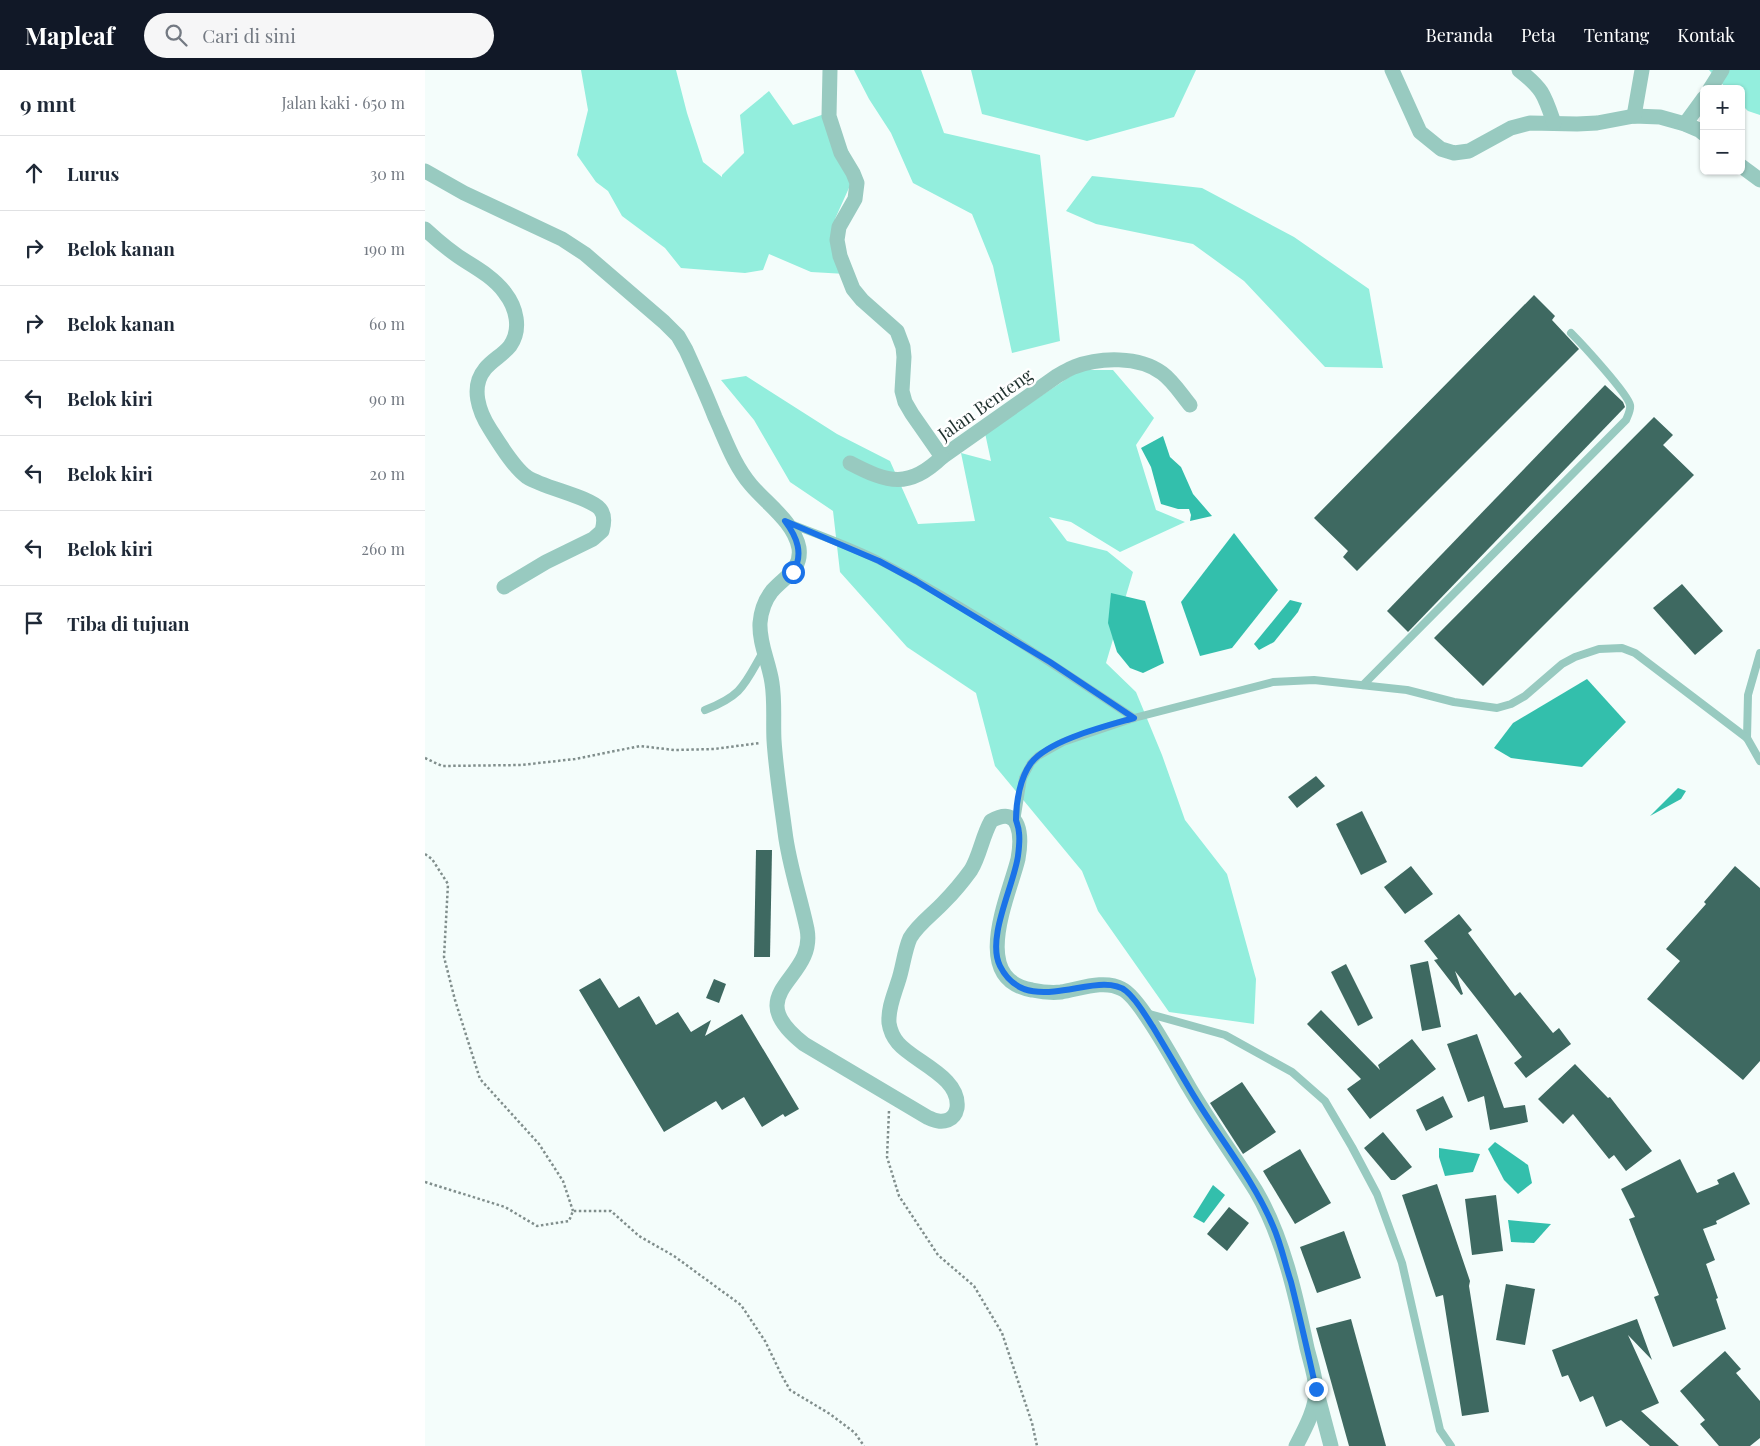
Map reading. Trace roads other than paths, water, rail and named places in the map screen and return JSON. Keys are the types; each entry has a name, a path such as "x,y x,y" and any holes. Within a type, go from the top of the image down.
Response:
{"street":[{"name":"Jalan Benteng","path":"830,70 829,116 841,152 857,183 855,199 839,228 837,240 840,256 853,289 862,300 897,331 903,346 902,391 905,402 942,457 1057,376 1072,367 1089,362 1111,360 1141,362 1161,372 1176,386 1190,405"},
{"path":"1392,70 1420,132 1428,140 1446,151 1454,153 1469,151 1511,128 1530,123 1577,124 1597,123 1634,116 1660,117 1685,124 1700,131"},
{"path":"1519,70 1537,85 1545,96 1554,123"},
{"path":"1634,116 1642,70"},
{"path":"1713,85 1722,70"},
{"path":"1685,124 1700,103"},
{"path":"1745,169 1760,180"},
{"path":"425,171 464,193 545,230 574,246 601,266 664,322 678,336 686,350 729,450 740,470 795,535 799,555 793,572 772,591 762,610 760,636 772,683 774,741 790,866 807,931 808,947 803,960 783,985 776,1005 779,1016 787,1030 804,1044 937,1121 947,1121 951,1118 955,1114 957,1107 954,1093 949,1085 933,1069 905,1051 897,1042 889,1024 891,1005 911,938 923,922 944,902 970,872 991,821 1004,816 1011,817 1016,821 1019,830 1018,857 1002,913 997,944 998,960 1003,971 1022,988 1037,991 1059,992 1097,986 1117,987 1127,991 1144,1012 1203,1112 1256,1192 1273,1226 1300,1318 1331,1446"},
{"path":"425,229 468,263 476,266 504,290 515,308 514,337 510,346 484,369 477,387 478,405 489,427 519,470 527,477 588,502 602,511 602,531 593,539 546,562 504,587"},
{"path":"850,463 887,479 906,479 918,475 942,457"},
{"path":"1296,1446 1313,1409 1316,1389"}],"lane":[{"path":"1363,685 1626,420 1630,410 1629,401 1571,333"},
{"path":"785,521 879,561 916,581 1050,662 1134,718"},
{"path":"1016,821 1023,778 1031,763 1038,756 1063,742 1134,718 1273,682 1315,680 1407,690 1454,702 1497,708 1511,704 1525,696 1562,664 1575,657 1599,649 1622,648 1635,653 1747,738 1760,760"},
{"path":"705,710 721,704 736,695 745,685 763,652"},
{"path":"1747,738 1748,696 1760,653"},
{"path":"1144,1012 1225,1035 1268,1057 1292,1072 1325,1101 1377,1194 1402,1263 1440,1430 1451,1446"}]}
